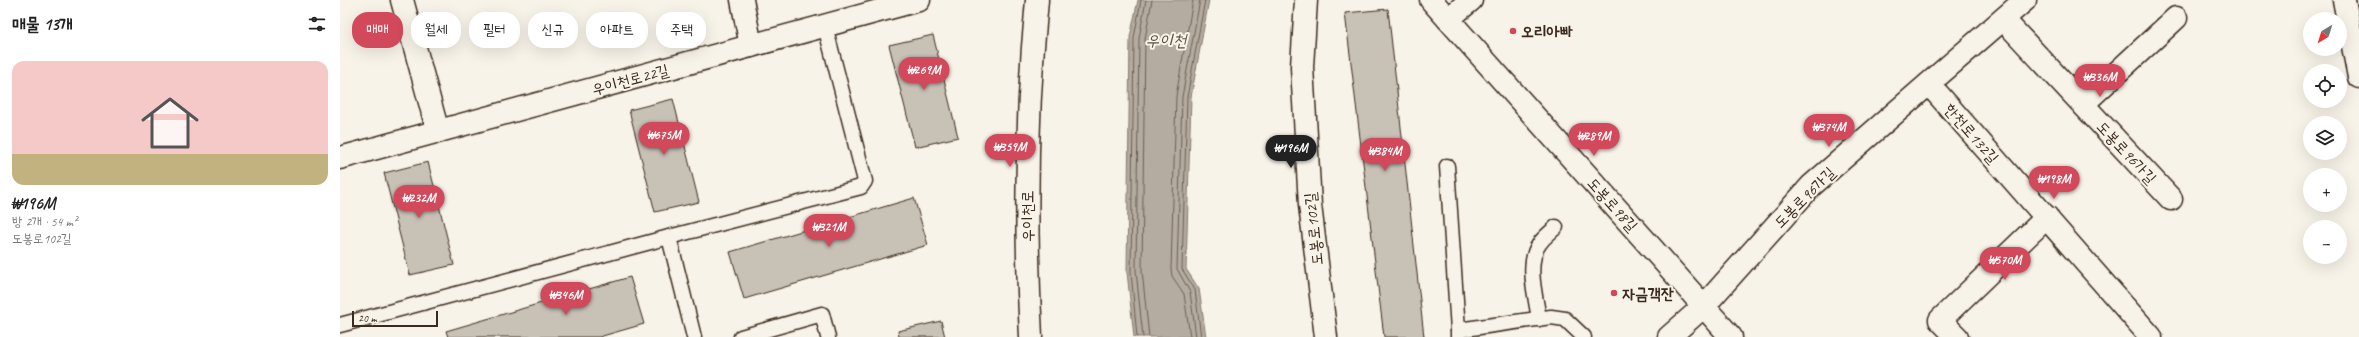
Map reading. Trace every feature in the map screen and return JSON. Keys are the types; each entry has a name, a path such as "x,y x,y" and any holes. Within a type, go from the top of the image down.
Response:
{"street":[{"path":"402,0 438,132"},
{"path":"742,0 751,46"},
{"name":"우이천로22길","path":"340,158 919,0"},
{"name":"우이천로","path":"1031,337 1028,281 1027,178 1032,49 1037,0"},
{"name":"도봉로102길","path":"1306,0 1302,67 1310,205 1326,337"},
{"name":"도봉로98길","path":"1431,0 1731,337"},
{"path":"1448,19 1471,0"},
{"path":"2344,0 2359,77"},
{"name":"도봉로96가길","path":"1669,337 1704,306 1811,186 1929,84 2011,8 2083,104 2170,199"},
{"path":"2083,104 2176,18"},
{"name":"한천로132길","path":"1929,84 2151,337"},
{"path":"1957,337 1940,320 2046,217"}],"lane":[{"path":"340,325 861,187 865,182 825,26"},
{"path":"1447,166 1458,334 1551,317 1565,319 1584,337"},
{"path":"1539,320 1533,281 1533,257 1539,243 1556,227"},
{"path":"669,237 694,337"},
{"path":"741,337 822,314 828,337"}],"water":[{"name":"우이천","path":"1138,0 1209,0 1191,97 1186,269 1199,289 1206,337 1134,337 1127,272 1130,37"}],"building":[{"path":"1388,9 1424,337 1384,337 1345,13"},
{"path":"933,35 958,137 915,147 889,45"},
{"path":"673,99 699,202 655,212 629,110"},
{"path":"428,162 454,265 410,275 384,173"},
{"path":"914,198 928,245 744,299 730,252"},
{"path":"630,277 644,324 599,337 448,337 446,331"},
{"path":"941,321 945,337 899,337 898,331"}],"place":[{"name":"오리아빠","path":"1513,31"},
{"name":"자금객잔","path":"1614,293"}]}
